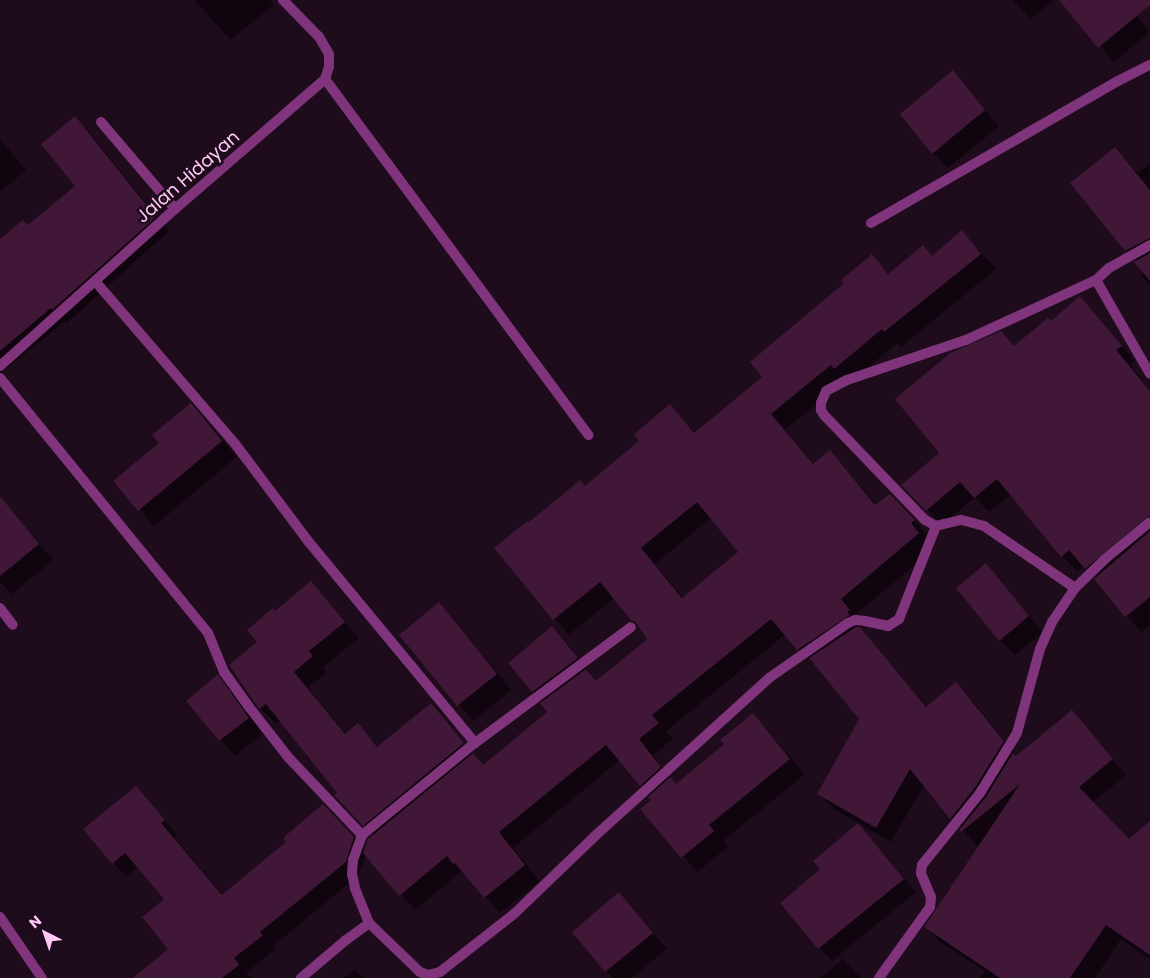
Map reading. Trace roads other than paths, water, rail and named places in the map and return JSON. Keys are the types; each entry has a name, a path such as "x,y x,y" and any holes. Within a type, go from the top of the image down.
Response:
{"street":[{"path":"283,0 319,37 329,54 329,67 325,80 588,435"},
{"path":"871,223 1118,81 1150,65"},
{"name":"Jalan Hidayan","path":"0,366 175,208 325,80"},
{"path":"101,122 175,208"},
{"path":"1075,588 984,526 961,520 936,526 925,520 824,415 820,410 822,397 826,391 847,380 966,340 1096,280 1109,268 1150,245"},
{"path":"1096,280 1150,374"},
{"path":"94,281 236,445 308,541 476,743"},
{"path":"0,378 208,633 224,672 260,721 325,798 362,836"},
{"path":"879,978 930,907 931,897 921,873 922,864 980,793 1017,733 1045,634 1075,588 1105,559 1150,522"},
{"path":"631,627 476,743 362,836 352,860 352,874 355,888 369,923 420,972 428,976 440,972 514,914 769,678 848,623 855,620 888,626 899,619 936,526"},
{"path":"0,608 13,624"},
{"path":"0,917 42,978"},
{"path":"301,978 369,923"}]}
